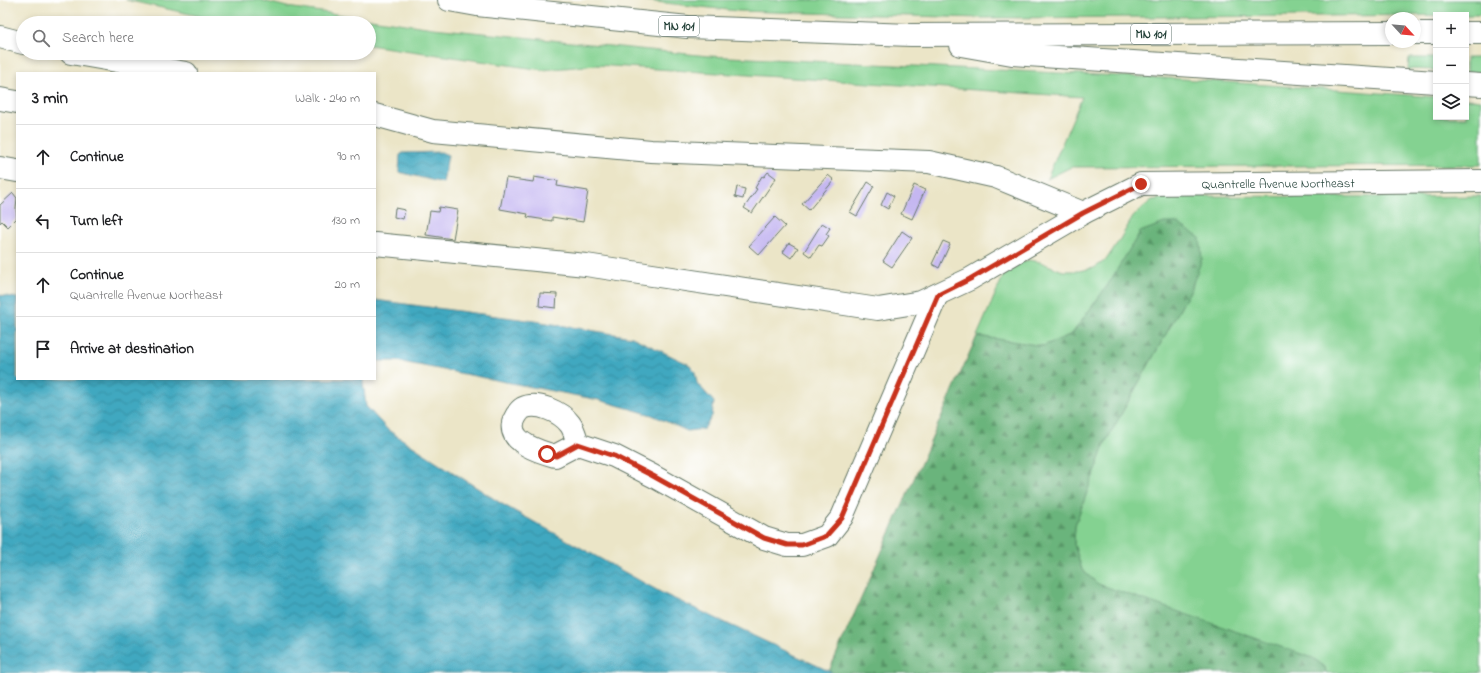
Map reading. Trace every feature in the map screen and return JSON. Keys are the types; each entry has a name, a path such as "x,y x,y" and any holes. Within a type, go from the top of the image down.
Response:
{"main road":[{"name":"MN 101","path":"448,0 477,5 688,27 911,35 1385,33"},
{"path":"1421,33 1433,33"},
{"path":"1469,33 1481,33"},
{"path":"911,35 1012,54 1433,82"},
{"path":"0,37 16,41"},
{"path":"111,60 180,72"},
{"path":"1469,84 1481,85"},
{"path":"0,99 16,102"},
{"path":"379,122 433,131 651,151 929,162 996,177 1083,213"},
{"path":"0,168 16,171"},
{"name":"Quantrelle Avenue Northeast","path":"376,244 586,265 878,309 921,302 938,295 970,279 1083,213 1141,184 1481,181"},
{"path":"578,444 614,456 764,538 787,545 802,545 826,536 842,518 938,295"}],"green space":[{"path":"126,0 260,0 287,7 350,16 199,16"},
{"path":"638,0 1481,0 1481,15 1469,15 1469,12 1433,12 1433,15 1421,15 1421,12 1385,12 1385,16 981,18 737,11"},
{"path":"376,20 433,28 708,56 1183,79 1433,97 1433,120 1469,120 1469,99 1481,100 1481,165 1071,167 1047,179 1082,97 596,65 543,70 376,46"},
{"path":"1409,58 1433,58 1433,70 1408,69"},
{"path":"1469,58 1481,58 1481,73 1469,72"},
{"path":"1176,196 1481,196 1481,673 1326,673 1325,667 1098,584 1082,570 1074,544 1075,525 1105,443 1190,291 1107,286 1072,334 1043,346 977,336 1008,265 1029,260 1040,262 1063,271 1078,271 1094,268 1106,260 1133,217 1141,209 1152,200"},
{"path":"1164,223 1177,223 1200,238 1202,259 1190,291 1105,443 1075,525 1074,544 1082,570 1098,584 1313,658 1325,667 1326,673 833,673 829,671 977,336 1043,346 1072,334 1107,286 1140,232"}],"water":[{"path":"441,152 448,155 443,183 399,172 400,155 403,153"},
{"path":"0,295 16,298 16,380 364,380 366,406 388,430 502,504 664,594 833,673 0,673"},
{"path":"376,300 535,321 632,337 690,365 695,372 697,383 714,402 712,416 704,429 687,431 652,415 599,400 397,361 378,361 376,363"}],"building":[{"path":"768,172 776,178 752,213 744,208 757,189 755,188 762,176 764,177"},
{"path":"828,175 834,180 809,210 802,204"},
{"path":"534,177 558,181 557,186 588,191 583,222 552,217 552,221 527,217 528,214 500,209 506,178 533,182"},
{"path":"868,182 874,186 857,216 850,212"},
{"path":"914,185 925,190 912,219 901,214"},
{"path":"737,187 745,189 743,199 735,197"},
{"path":"887,192 894,196 888,209 881,205"},
{"path":"13,193 16,197 16,219 8,227 2,221 0,223 0,205"},
{"path":"439,207 458,210 453,239 426,235 430,211 438,212"},
{"path":"395,208 405,210 403,219 394,217"},
{"path":"775,217 785,226 759,255 749,246"},
{"path":"822,223 830,228 826,234 829,236 822,246 819,245 811,257 804,252"},
{"path":"902,231 912,238 892,267 883,261"},
{"path":"943,241 950,244 939,268 932,264"},
{"path":"789,243 798,248 791,258 783,252"},
{"path":"540,293 557,294 556,308 539,306"}],"route":[{"path":"547,454 556,456 578,444 614,456 764,538 787,545 802,545 826,536 842,518 938,295 970,279 1083,213 1141,184"}]}
